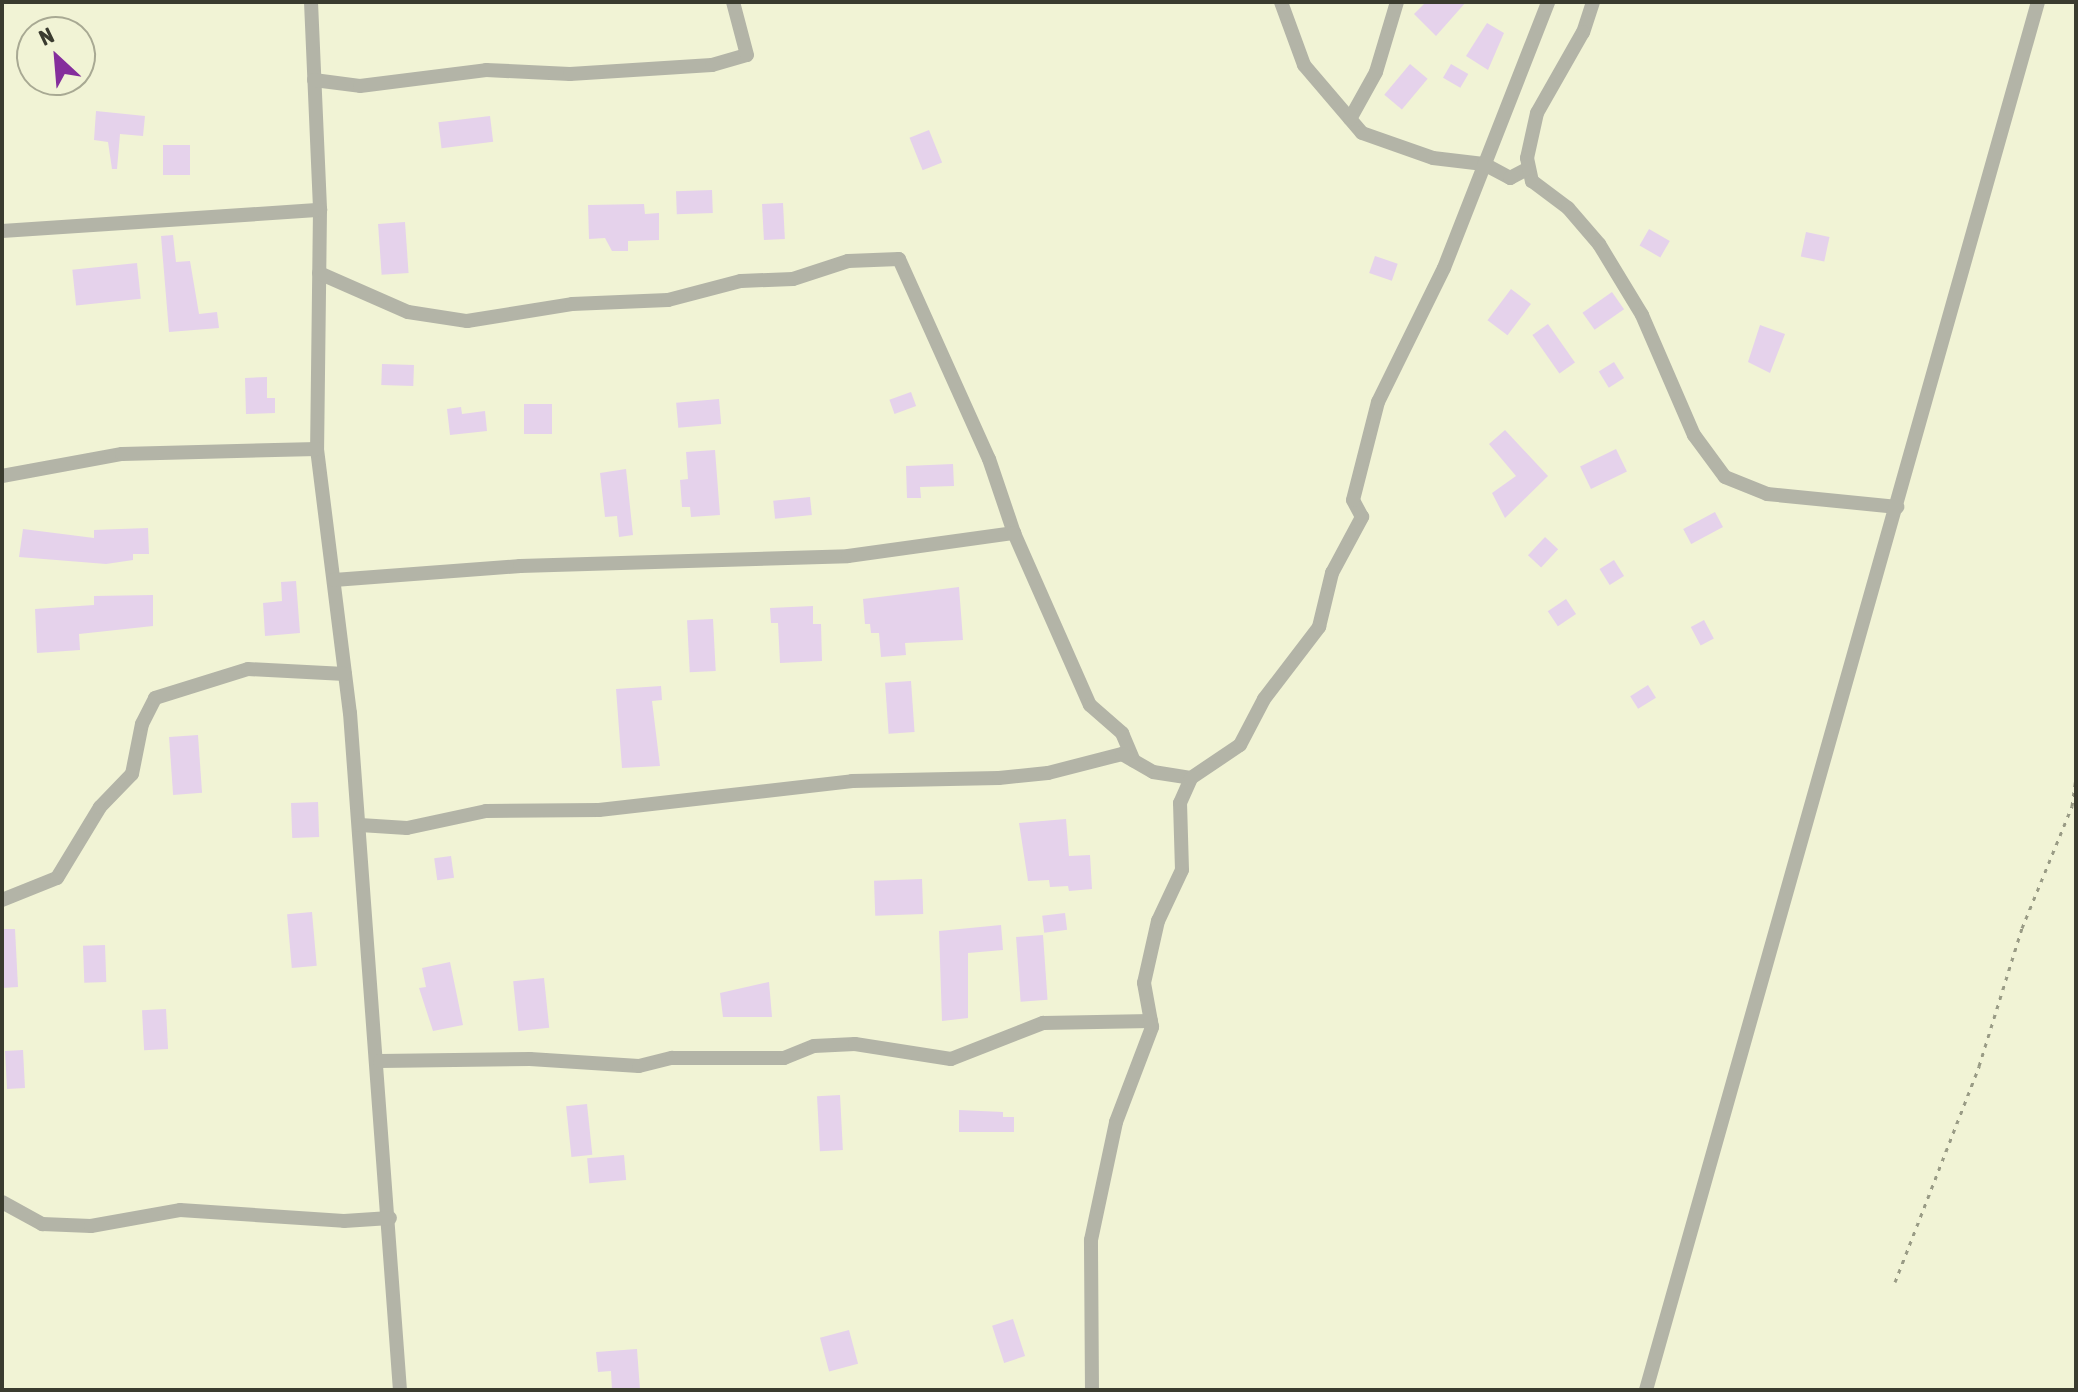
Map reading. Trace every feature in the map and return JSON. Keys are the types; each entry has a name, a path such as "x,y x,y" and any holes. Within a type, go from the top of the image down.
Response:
{"street":[{"path":"311,2 320,210 317,449 360,825 380,1061 400,1390"},
{"path":"314,80 360,86 486,70 570,74 712,65 747,55 733,2"},
{"path":"1281,2 1304,65 1362,133 1433,158 1484,164 1510,178 1527,169"},
{"path":"1350,119 1376,72 1397,2"},
{"path":"1092,1390 1091,1240 1116,1122 1151,1021 1144,983 1158,921 1182,870 1180,803 1191,778 1240,745 1264,699 1319,627 1332,573 1362,517 1353,500 1378,402 1444,268 1548,2"},
{"path":"1593,2 1583,32 1537,113 1527,169 1541,190 1568,208 1599,244 1642,315 1694,435 1725,477 1767,494 1897,507"},
{"path":"1646,1390 2038,2"},
{"path":"2,231 320,210"},
{"path":"319,273 408,312 467,321 572,304 668,300 741,281 793,279 848,261 899,259 989,459 1014,533 1090,705 1122,733 1134,761"},
{"path":"2,476 122,454 317,449"},
{"path":"334,580 520,566 848,556 1014,533"},
{"path":"2,900 57,878 100,807 132,774 142,724 155,698 248,669 345,674"},
{"path":"360,825 407,828 486,811 599,810 852,781 999,778 1048,773 1122,754 1153,772 1191,778"},
{"path":"380,1061 530,1059 639,1066 672,1058 784,1058 814,1046 855,1044 951,1059 1043,1023 1151,1021"},
{"path":"2,1202 42,1224 91,1226 180,1210 344,1221 390,1218"}],"path":[{"path":"1895,1282 1979,1066 2022,928 2072,806 2076,778"}],"building":[{"path":"1426,2 1466,2 1436,36 1414,14"},
{"path":"1487,23 1504,33 1488,70 1466,56"},
{"path":"1410,64 1428,79 1402,109 1384,95"},
{"path":"1451,64 1468,74 1460,88 1443,78"},
{"path":"96,111 145,116 143,136 120,134 117,169 112,169 108,142 94,140"},
{"path":"490,116 493,142 442,148 438,122"},
{"path":"929,130 942,162 923,170 910,138"},
{"path":"163,145 190,145 190,175 163,175"},
{"path":"712,190 713,213 677,214 676,191"},
{"path":"783,203 785,239 764,240 762,204"},
{"path":"644,204 645,214 659,213 659,240 628,241 628,251 612,251 605,238 589,239 588,205"},
{"path":"405,222 409,273 382,275 378,224"},
{"path":"1649,229 1670,241 1660,257 1640,245"},
{"path":"1806,232 1829,237 1824,261 1801,256"},
{"path":"173,235 176,262 190,261 199,314 217,312 219,328 169,332 161,236"},
{"path":"1375,256 1398,264 1392,281 1369,273"},
{"path":"137,263 141,299 76,306 72,270"},
{"path":"1511,289 1531,304 1507,335 1488,320"},
{"path":"1612,292 1624,309 1595,330 1583,313"},
{"path":"1548,324 1575,363 1559,373 1532,335"},
{"path":"1760,325 1785,334 1770,373 1748,362"},
{"path":"1614,362 1624,378 1609,388 1599,372"},
{"path":"382,364 414,365 413,386 381,385"},
{"path":"267,377 267,398 275,398 275,413 246,414 245,378"},
{"path":"911,392 916,406 895,414 889,400"},
{"path":"719,399 721,424 678,428 676,403"},
{"path":"524,404 552,404 552,434 524,434"},
{"path":"461,407 462,414 485,411 487,431 450,435 447,409"},
{"path":"1505,430 1548,476 1505,518 1492,493 1516,476 1489,444"},
{"path":"1616,449 1627,471 1591,489 1580,467"},
{"path":"715,450 720,515 691,517 690,507 682,507 680,480 688,479 686,452"},
{"path":"953,464 954,486 920,487 921,498 907,498 906,466"},
{"path":"626,469 633,535 619,537 617,516 605,517 600,473"},
{"path":"810,497 812,515 775,519 773,501"},
{"path":"1715,512 1723,527 1691,544 1683,529"},
{"path":"148,528 149,554 133,554 133,560 106,564 19,557 23,529 94,538 94,530"},
{"path":"1545,537 1558,549 1541,568 1528,555"},
{"path":"1614,560 1624,576 1610,585 1600,569"},
{"path":"296,581 300,633 265,636 263,603 282,601 281,582"},
{"path":"959,587 963,640 905,643 906,655 881,657 879,633 871,633 870,624 865,624 863,599"},
{"path":"153,595 153,626 79,634 80,650 37,653 35,609 94,605 94,596"},
{"path":"1566,599 1576,614 1558,626 1548,611"},
{"path":"813,606 813,624 821,624 822,661 780,663 778,623 771,623 770,608"},
{"path":"713,619 716,671 690,672 687,620"},
{"path":"1704,620 1714,639 1701,646 1691,627"},
{"path":"911,681 915,732 889,734 885,683"},
{"path":"1648,685 1656,698 1638,709 1630,696"},
{"path":"661,686 662,700 652,701 660,766 622,768 616,689"},
{"path":"198,735 202,793 173,795 169,737"},
{"path":"318,802 319,837 292,838 291,803"},
{"path":"1066,819 1069,856 1090,855 1092,889 1069,891 1068,886 1050,887 1049,880 1028,881 1019,823"},
{"path":"451,856 454,878 437,880 434,858"},
{"path":"922,879 923,914 875,916 874,881"},
{"path":"312,912 317,966 292,968 287,914"},
{"path":"1065,913 1067,930 1044,933 1042,916"},
{"path":"1001,925 1003,950 968,953 968,1018 942,1021 939,931"},
{"path":"2,929 15,929 18,987 2,988"},
{"path":"1043,935 1048,1000 1021,1002 1016,937"},
{"path":"105,945 106,982 84,983 83,946"},
{"path":"450,962 463,1025 433,1031 419,988 426,987 422,968"},
{"path":"544,978 549,1028 518,1031 513,981"},
{"path":"769,982 772,1017 723,1017 720,993"},
{"path":"166,1009 168,1049 144,1050 142,1010"},
{"path":"23,1050 25,1088 7,1089 5,1051"},
{"path":"840,1095 843,1150 820,1151 817,1096"},
{"path":"587,1104 592,1155 571,1157 566,1106"},
{"path":"959,1110 1003,1112 1003,1117 1014,1117 1014,1132 959,1132"},
{"path":"624,1155 626,1180 589,1183 587,1158"},
{"path":"1013,1319 1025,1356 1004,1363 992,1326"},
{"path":"849,1330 858,1364 829,1372 820,1338"},
{"path":"637,1349 640,1390 612,1390 611,1371 598,1372 596,1352"}]}
